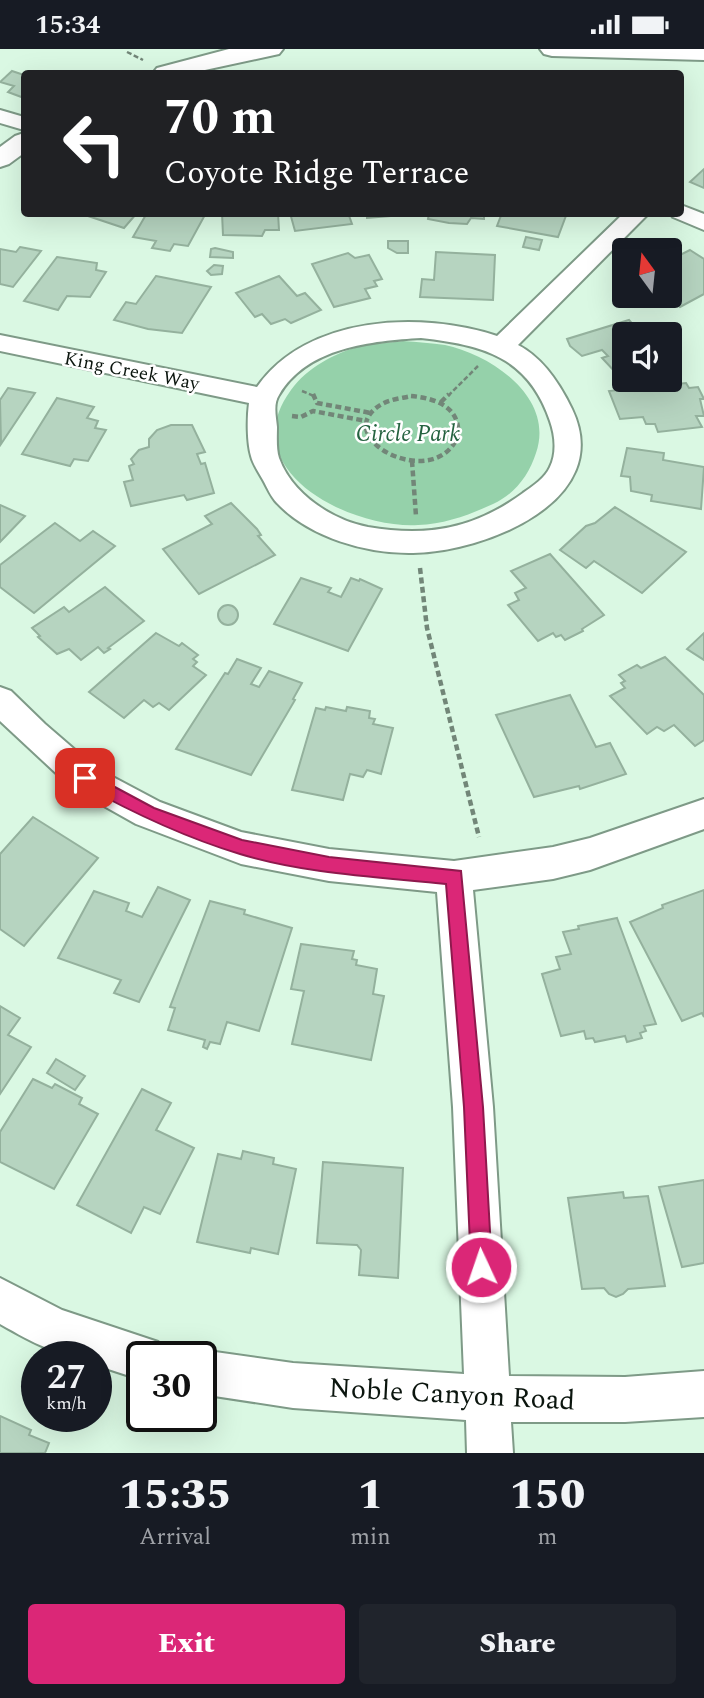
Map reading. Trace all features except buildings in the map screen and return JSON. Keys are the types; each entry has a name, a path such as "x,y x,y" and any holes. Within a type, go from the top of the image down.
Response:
{"street":[{"path":"176,70 233,55 271,49"},
{"path":"552,49 704,53"},
{"path":"0,116 21,123"},
{"path":"0,159 21,143"},
{"path":"684,213 704,223"},
{"path":"494,352 634,217"},
{"path":"435,331 461,334 494,352 527,364 546,385 565,419 569,446 562,474 532,505 498,527 464,538 418,544 379,540 343,532 318,520 285,496 265,465 258,433 263,397 284,372 308,353 341,340 378,332 435,331"},
{"name":"King Creek Way","path":"0,343 263,397"},
{"path":"0,700 33,734 85,778 148,813 242,848 329,865 454,877 553,863 590,854 704,814"},
{"path":"454,877 473,1107 490,1453"},
{"path":"0,1300 53,1329 126,1353"},
{"name":"Noble Canyon Road","path":"217,1375 246,1381 488,1400 658,1399 704,1394"}],"path":[{"path":"127,52 144,61"},
{"path":"440,402 494,352"},
{"path":"296,399 304,383"},
{"path":"300,390 313,394 317,403 371,414"},
{"path":"419,396 440,402 452,410 461,431 449,451 431,460 412,461 391,457 370,442 366,421 383,403 396,398 419,396"},
{"path":"293,407 289,416 301,417 313,411 366,421"},
{"path":"412,461 417,525"},
{"path":"419,557 427,628 479,837"}],"green space":[{"name":"Circle Park","path":"403,341 445,345 482,358 515,382 528,397 536,414 539,433 536,453 520,483 501,500 447,521 418,525 391,524 361,517 332,505 307,489 287,469 276,445 277,419 297,382 322,362 351,349"}],"route":[{"path":"85,778 148,813 242,848 329,865 454,877 473,1107 481,1267"}]}
